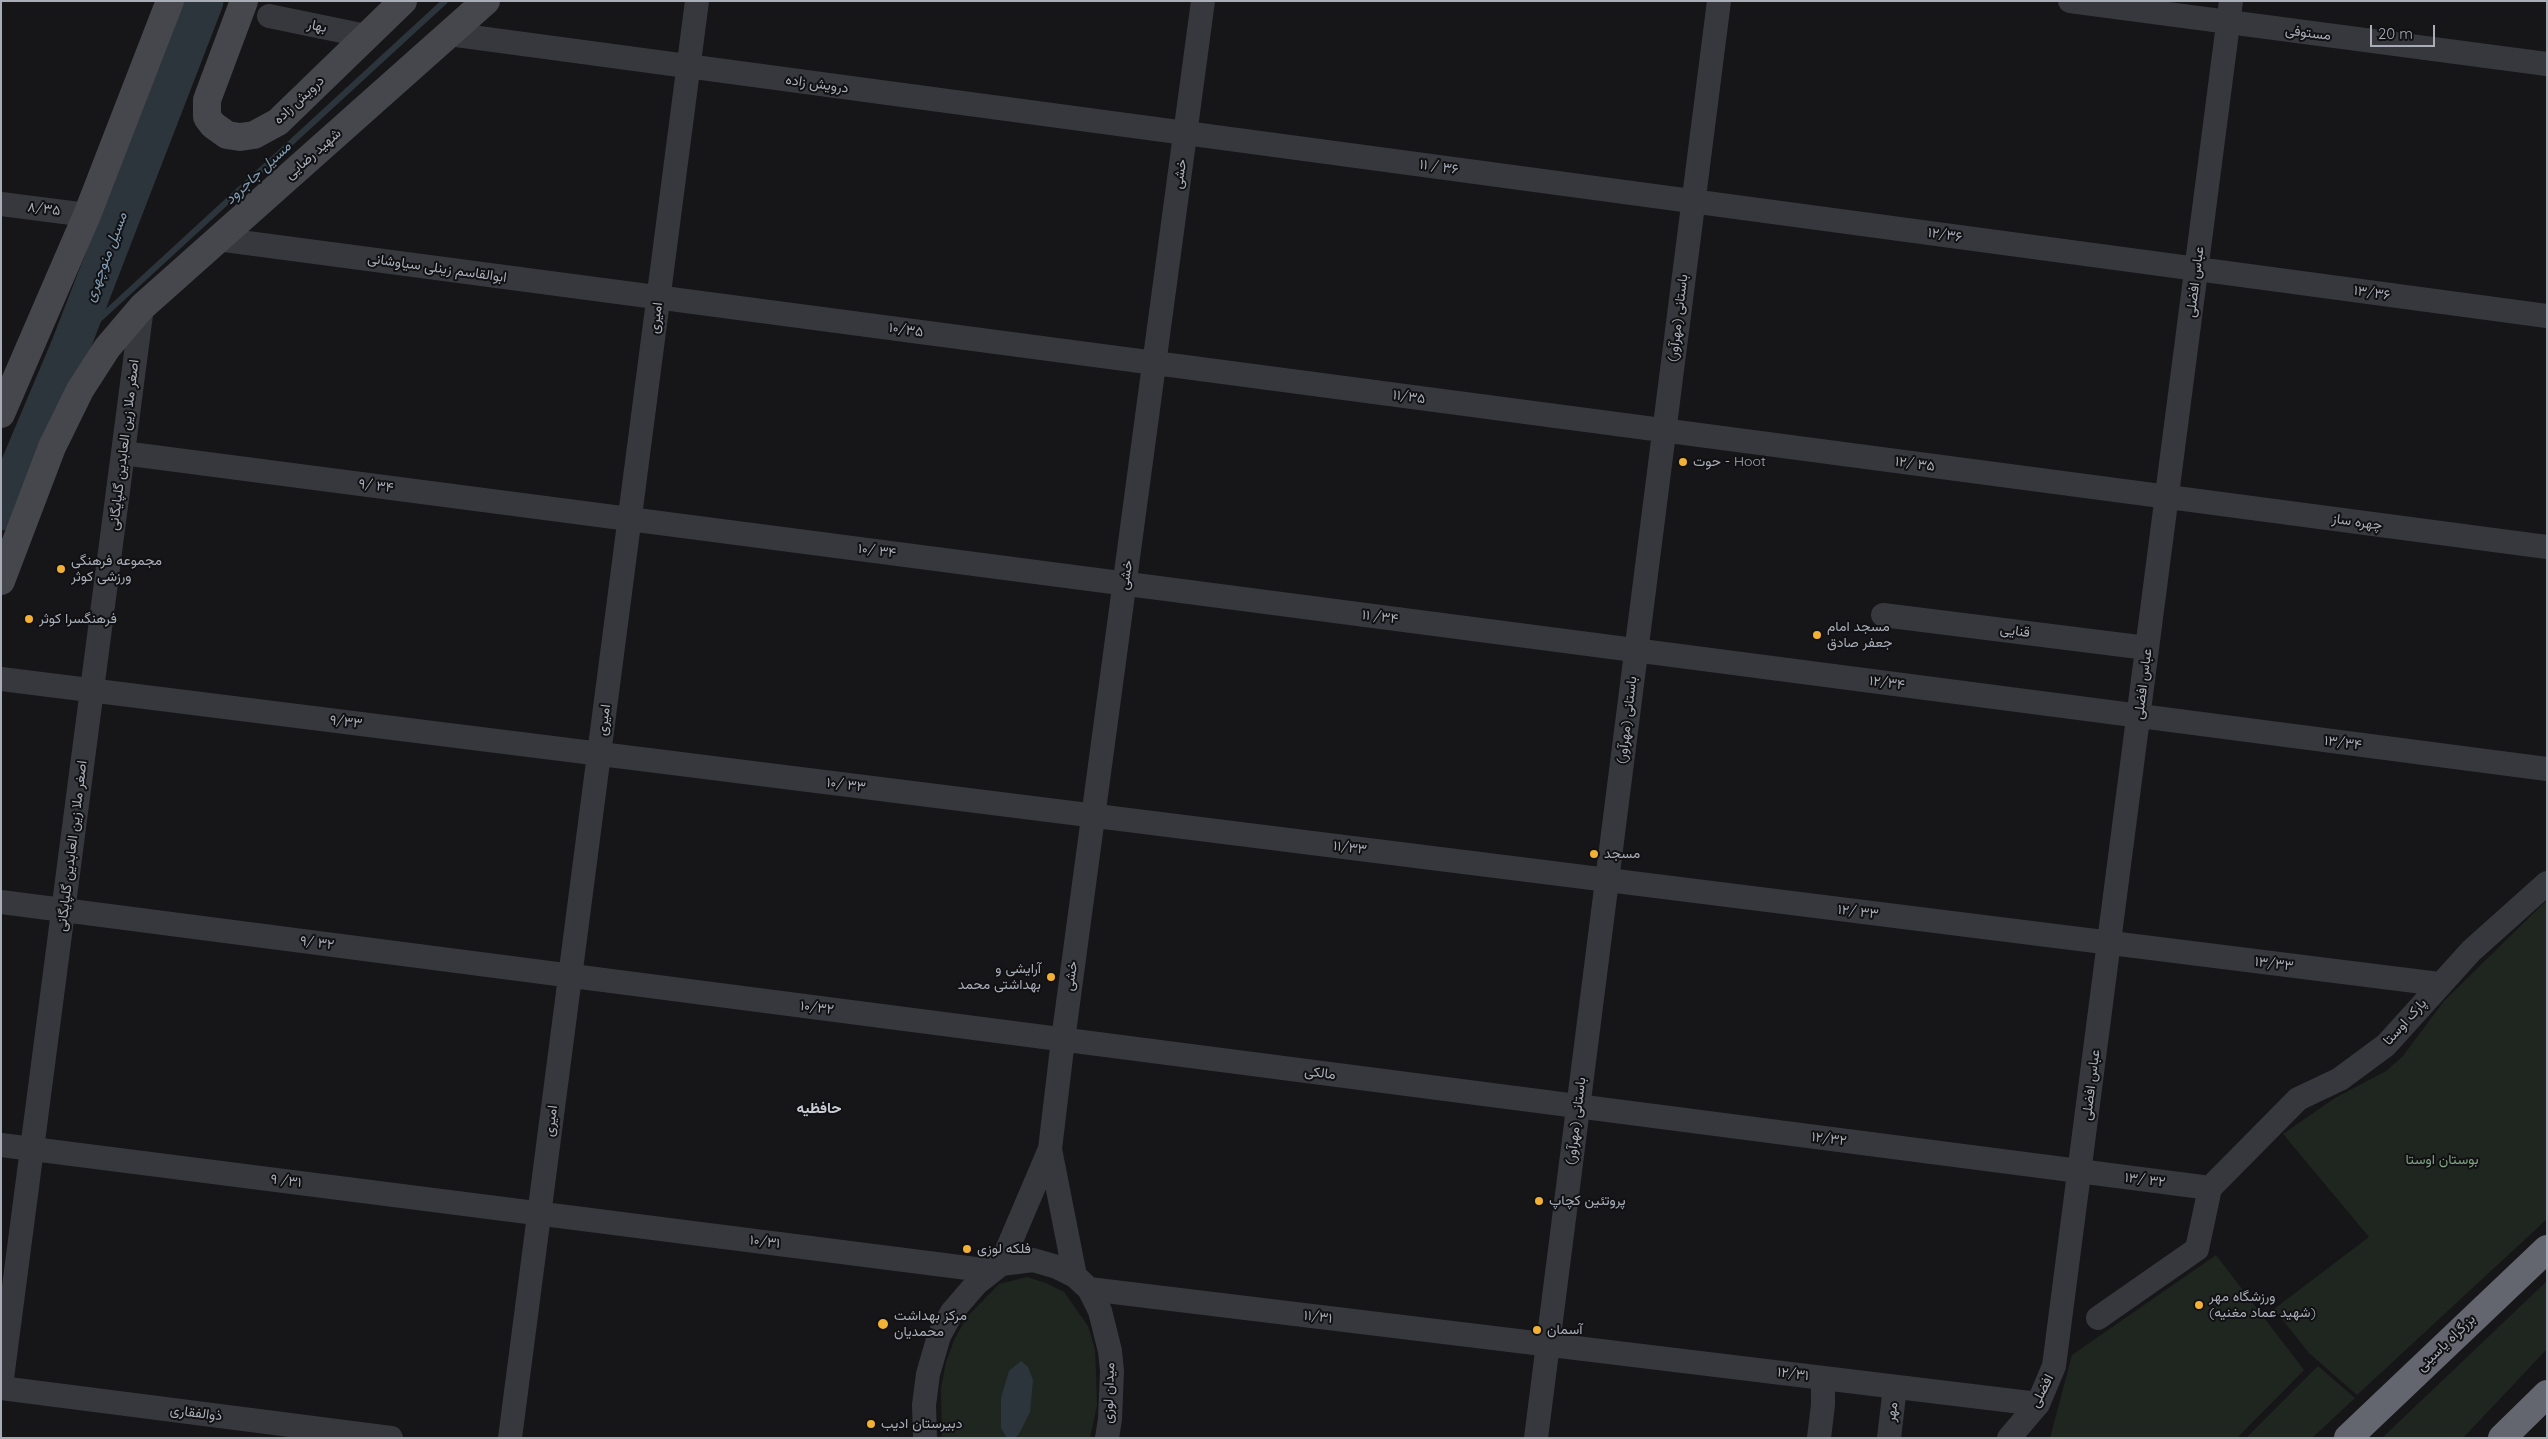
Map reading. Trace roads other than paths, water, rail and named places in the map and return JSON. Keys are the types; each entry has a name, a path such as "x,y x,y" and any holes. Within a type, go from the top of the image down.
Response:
{"highway":[{"name":"بزرگراه یاسینی","path":"2348,1438 2547,1249"},
{"path":"2502,1438 2547,1394"}],"main road":[{"path":"1,414 87,215 170,1"},
{"name":"درویش زاده","path":"244,1 207,100 207,117 213,125 227,135 254,135 278,122 403,1"},
{"name":"شهید رضایی","path":"142,307 216,239 486,1"},
{"path":"1,580 52,447 80,390 107,348 142,307"}],"street":[{"name":"امیری","path":"510,1438 697,1"},
{"name":"خشی","path":"996,1267 1050,1149 1063,1040 1203,1"},
{"name":"باستانی (مهرآور)","path":"1536,1438 1719,1"},
{"name":"مستوفی","path":"2070,1 2230,12 2547,64"},
{"name":"عباس افضلی","path":"2054,1366 2230,12"},
{"name":"بهار","path":"268,16 366,36"},
{"name":"درویش زاده","path":"449,34 1185,133"},
{"name":"۱۱ / ۳۶","path":"1185,133 1693,202"},
{"name":"۱۲/۳۶","path":"1693,202 2197,269"},
{"name":"۸/۳۵","path":"1,204 87,215"},
{"name":"ابوالقاسم زینلی سیاوشانی","path":"216,239 658,297"},
{"name":"۱۳/۳۶","path":"2197,269 2547,316"},
{"name":"۱۰/۳۵","path":"658,297 1154,363"},
{"name":"اصغر ملا زین العابدین گلپایگانی","path":"1,1387 142,307"},
{"name":"۱۱/۳۵","path":"1154,363 1664,430"},
{"name":"۱۲/ ۳۵","path":"1664,430 2167,497"},
{"name":"۹/ ۳۴","path":"123,453 630,519"},
{"name":"چهره ساز","path":"2167,497 2547,547"},
{"name":"۱۰/ ۳۴","path":"630,519 1124,584"},
{"name":"۱۱ /۳۴","path":"1124,584 1636,650"},
{"name":"قنایی","path":"1883,615 2147,648"},
{"name":"۱۲/۳۴","path":"1636,650 2138,716"},
{"name":"۹/۳۳","path":"1,679 599,754"},
{"name":"۱۳/۳۴","path":"2138,716 2547,769"},
{"name":"۱۰/ ۳۳","path":"599,754 1093,816"},
{"name":"۱۱/۳۳","path":"1093,816 1607,880"},
{"name":"۱۲/ ۳۳","path":"1607,880 2109,943"},
{"name":"پارک اوستا","path":"2210,1188 2298,1099 2340,1079 2386,1045 2439,984 2471,951 2547,883"},
{"name":"۹/ ۳۲","path":"1,902 570,976"},
{"name":"۱۳/۳۳","path":"2109,943 2439,984"},
{"name":"۱۰/۳۲","path":"570,976 1063,1040"},
{"name":"مالکی","path":"1063,1040 1578,1106"},
{"name":"۱۲/۳۲","path":"1578,1106 2080,1171"},
{"name":"۹ /۳۱","path":"1,1145 539,1213"},
{"name":"خشی","path":"1050,1149 1082,1282"},
{"name":"۱۳/ ۳۲","path":"2080,1171 2210,1188"},
{"path":"2098,1318 2196,1249 2210,1188"},
{"name":"۱۰/۳۱","path":"539,1213 996,1267"},
{"path":"924,1438 924,1405 928,1374 939,1336 964,1297 996,1267 1033,1260 1057,1267 1082,1282"},
{"name":"۱۱/۳۱","path":"1082,1282 1548,1345"},
{"name":"میدان لوزی","path":"1082,1282 1100,1311 1110,1351 1112,1371 1110,1419 1106,1438"},
{"name":"۱۲/۳۱","path":"1548,1345 2038,1404"},
{"name":"افضلی","path":"2009,1438 2038,1404 2054,1366"},
{"path":"1819,1438 1824,1405 1823,1378"},
{"name":"ذوالفقاری","path":"1,1387 391,1438"},
{"name":"مهر","path":"1889,1438 1895,1387"}],"waterway":[{"name":"مسیل منوچهری","path":"1,511 71,345 204,1"},
{"name":"مسیل جاجرود","path":"71,345 445,1"}],"place":[{"name":"حوت - Hoot","path":"1683,462"},
{"name":"مجموعه فرهنگی ورزشی کوثر","path":"61,569"},
{"name":"فرهنگسرا کوثر","path":"29,619"},
{"name":"مسجد امام جعفر صادق","path":"1817,635"},
{"name":"مسجد","path":"1594,854"},
{"name":"آرایشی و بهداشتی محمد","path":"1051,977"},
{"name":"پروتئین کچاپ","path":"1539,1201"},
{"name":"فلکه لوزی","path":"967,1249"},
{"name":"ورزشگاه مهر (شهید عماد مغنیه)","path":"2199,1305"},
{"name":"مرکز بهداشت محمدیان","path":"883,1324"},
{"name":"آسمان","path":"1537,1330"},
{"name":"دبیرستان ادیب","path":"871,1424"}],"district":[{"name":"حافظیه","path":"819,1108"}],"park label":[{"name":"بوستان اوستا","path":"2442,1160"}]}
